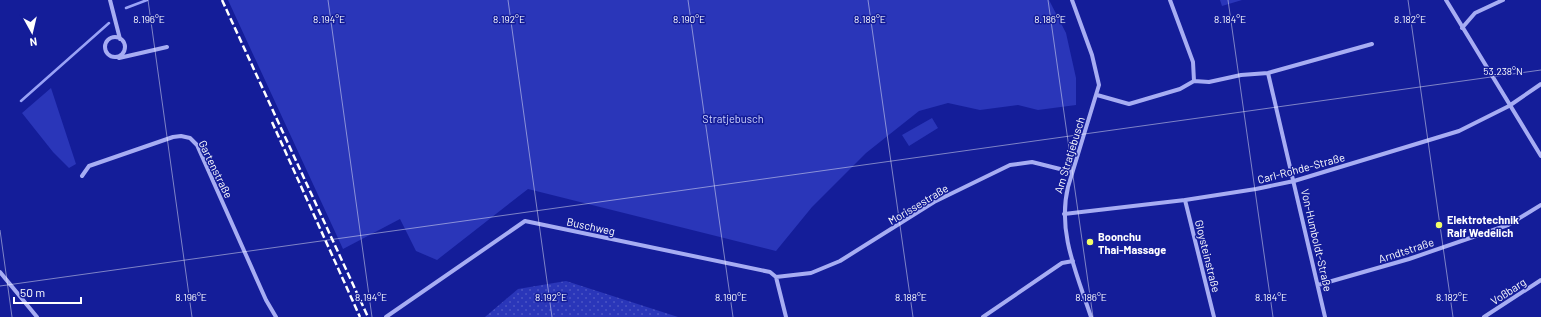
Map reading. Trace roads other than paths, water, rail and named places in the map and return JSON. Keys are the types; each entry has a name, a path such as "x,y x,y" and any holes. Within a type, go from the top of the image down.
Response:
{"street":[{"path":"110,0 120,39 124,44 124,50 117,57"},
{"name":"Am Stratjebusch","path":"1072,0 1092,55 1099,85 1072,172 1065,200 1064,214 1066,237 1092,317"},
{"path":"1170,0 1193,62 1194,81"},
{"path":"1446,0 1509,106 1541,156"},
{"path":"1462,28 1475,13 1503,0"},
{"path":"120,39 113,38 106,44 108,53 118,58 167,47"},
{"path":"1097,95 1129,104 1180,89 1194,81 1209,82 1241,75 1268,73 1372,44"},
{"name":"Von-Humboldt-Straße","path":"1268,73 1325,317"},
{"name":"Carl-Rohde-Straße","path":"1064,214 1185,200 1256,189 1294,181 1459,131 1509,106 1541,84"},
{"name":"Gartenstraße","path":"82,176 88,166 166,139 181,136 190,138 197,145 266,300 276,317"},
{"name":"Morissestraße","path":"776,277 811,273 840,261 934,202 1010,165 1032,162 1072,172"},
{"name":"Gloysteinstraße","path":"1185,200 1214,317"},
{"name":"Arndtstraße","path":"1318,285 1409,259 1508,224 1541,205"},
{"name":"Buschweg","path":"386,317 525,221 770,272 776,277"},
{"path":"983,317 1062,264 1073,261"},
{"path":"0,272 37,317"},
{"path":"776,277 786,317"},
{"name":"Voßbarg","path":"1484,317 1541,280"}],"waterway":[{"path":"126,8 147,0"},
{"path":"21,101 109,23"}],"railway":[{"path":"222,0 368,317"},
{"path":"272,122 360,317"}],"place":[{"name":"Elektrotechnik Ralf Wedelich","path":"1439,225"},
{"name":"Boonchu Thai-Massage","path":"1090,242"}],"park label":[{"name":"Stratjebusch","path":"733,118"}]}
